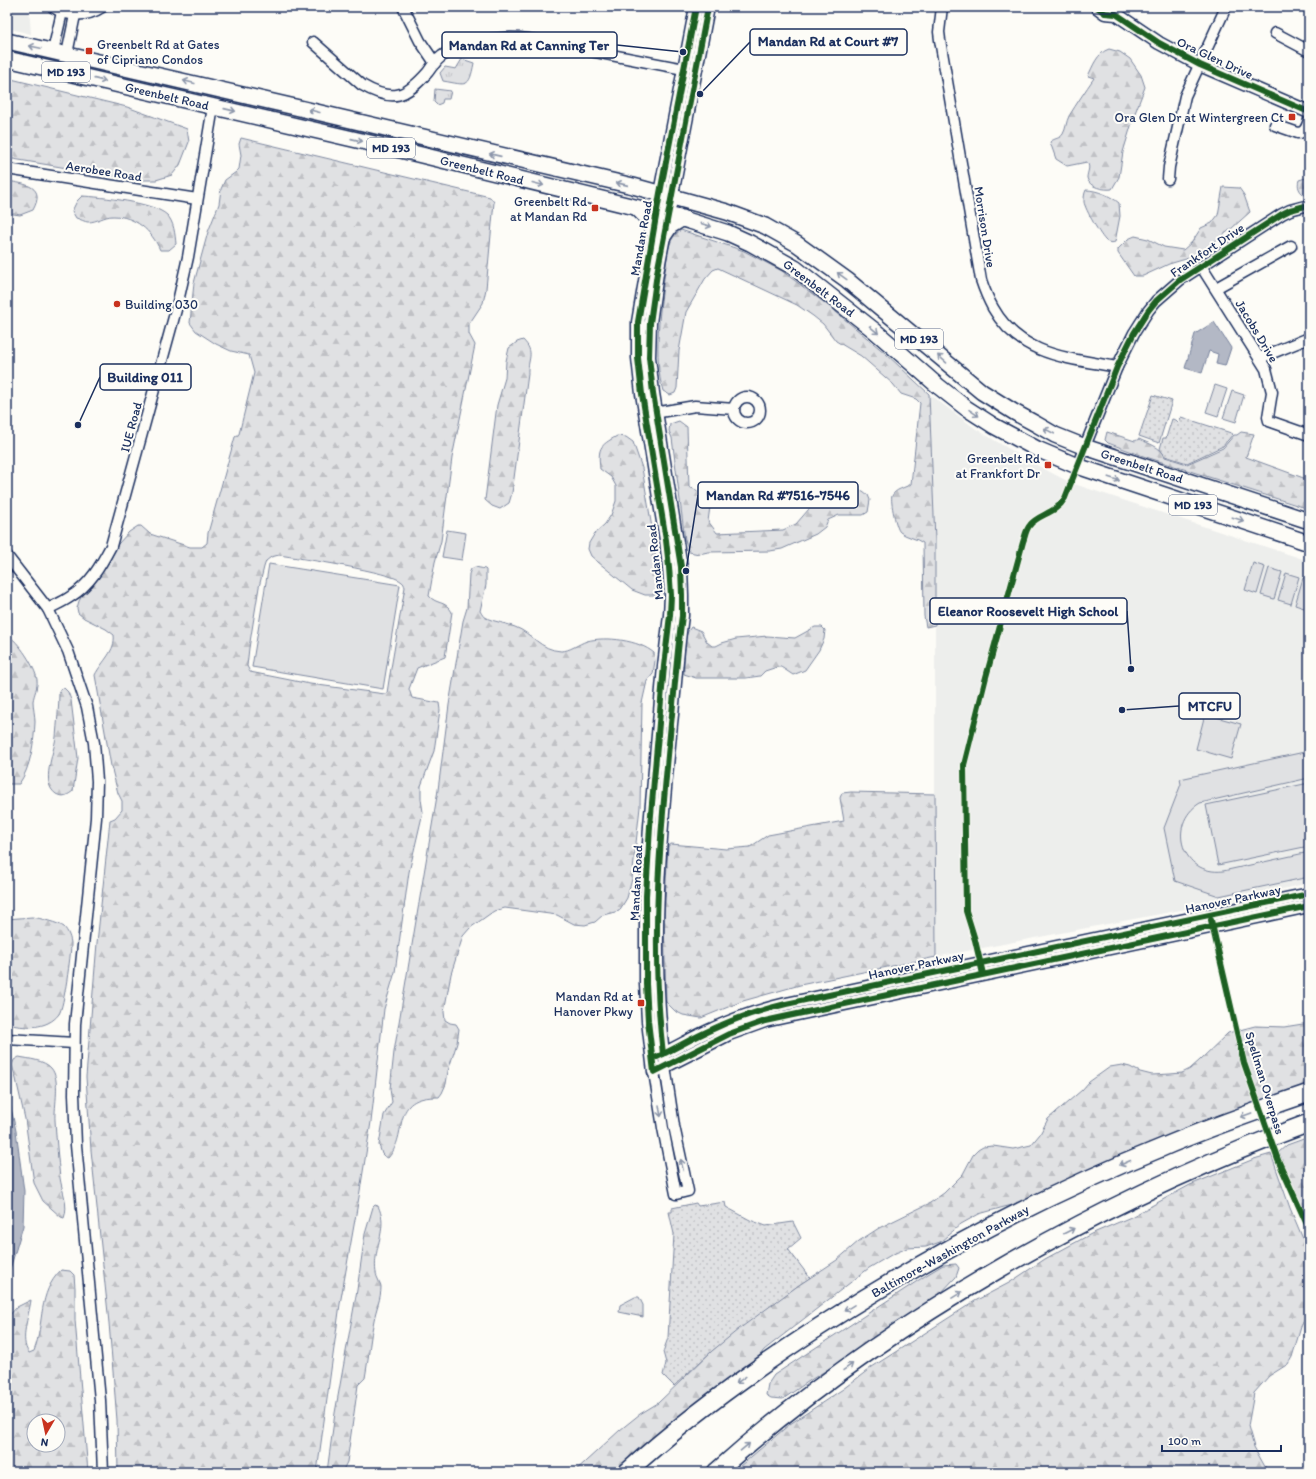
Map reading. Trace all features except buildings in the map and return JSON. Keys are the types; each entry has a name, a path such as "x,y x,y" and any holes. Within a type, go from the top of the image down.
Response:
{"highway":[{"name":"Baltimore-Washington Parkway","path":"627,1472 692,1418 739,1382 786,1349 848,1309 936,1256 1053,1196 1108,1171 1168,1145 1309,1093"},
{"path":"716,1472 769,1427 822,1386 923,1316 1004,1267 1065,1233 1170,1180 1309,1123"}],"main road":[{"name":"Greenbelt Road","path":"7,41 60,52 666,195 716,208 765,226 797,244 847,280 982,392 1055,435 1085,447 1309,521"},
{"name":"Greenbelt Road","path":"7,59 409,152 683,218 709,226 750,243 795,268 835,298 938,386 966,408 993,426 1030,445 1077,466 1309,543"},
{"path":"637,208 659,234 683,218"}],"street":[{"path":"60,52 57,9 75,15 90,13 102,7"},
{"path":"404,7 420,41 435,63"},
{"name":"Mandan Road","path":"660,1070 688,1191 676,1194 666,1148 658,1056 659,1020 657,897 662,820 682,616 682,595 681,567 650,413 650,323 659,234 684,68 696,7"},
{"name":"Mandan Road","path":"666,195 708,7"},
{"name":"Morrison Drive","path":"942,7 939,32 940,40 981,280 988,299 1011,332 1030,345 1065,357 1117,367"},
{"name":"Ora Glen Drive","path":"1097,7 1105,12 1114,11 1159,43 1200,65 1309,112"},
{"path":"1168,179 1169,167 1185,96 1226,7"},
{"path":"60,52 75,15"},
{"path":"1275,33 1309,51"},
{"path":"313,42 362,85 371,90 390,96 400,95 416,86 435,63 448,52 461,46 502,38 520,37 684,68"},
{"name":"IUE Road","path":"48,609 71,597 94,575 111,546 177,306 188,257 213,107"},
{"path":"1275,125 1302,133 1304,132 1309,120"},
{"name":"Aerobee Road","path":"7,169 197,199"},
{"name":"Frankfort Drive","path":"1077,466 1117,367 1134,332 1148,311 1170,288 1201,266 1282,214 1290,210 1309,205"},
{"path":"1216,288 1291,246"},
{"name":"Jacobs Drive","path":"1201,266 1266,369 1272,392 1268,417 1269,421 1309,435"},
{"path":"1260,358 1309,338"},
{"path":"650,413 696,406 734,409"},
{"path":"7,556 48,609 68,651 82,687 92,726 97,781 96,818 74,1044 74,1094 76,1139 97,1364 103,1472"},
{"name":"Hanover Parkway","path":"658,1056 726,1023 762,1010 786,1004 1309,894"},
{"name":"Hanover Parkway","path":"660,1070 729,1034 765,1021 1309,906"},
{"path":"7,1039 74,1044"}],"shaded area":[{"path":"7,7 29,7 31,34 7,28"},
{"path":"1214,322 1231,348 1225,366 1216,364 1218,354 1209,351 1202,373 1185,368 1195,334"},
{"path":"929,394 976,429 1027,460 1071,483 1309,561 1309,883 1228,901 936,957 935,540"},
{"path":"7,1094 16,1131 24,1191 23,1226 7,1279"}],"green space":[{"path":"1109,49 1120,52 1130,59 1141,75 1145,87 1123,152 1119,177 1112,189 1102,189 1094,186 1088,181 1089,166 1087,162 1067,166 1056,159 1050,142 1063,134 1069,116 1094,78 1088,76 1094,64 1101,54"},
{"path":"462,59 474,63 468,81 466,83 457,84 443,81 440,73 445,67 456,69"},
{"path":"7,78 127,107 187,129 189,142 180,165 172,175 156,180 139,180 7,158"},
{"path":"435,89 451,91 449,99 443,99 442,103 437,105 434,102"},
{"path":"241,138 490,197 494,202 486,289 483,303 469,324 469,334 475,345 452,458 441,541 435,562 429,596 435,601 447,606 452,612 445,657 417,668 409,689 412,698 439,703 440,710 434,751 421,786 423,812 409,872 395,972 384,1009 371,1122 340,1304 317,1472 118,1472 117,1420 109,1323 91,1150 86,1077 97,943 110,820 115,818 122,810 122,801 118,793 111,766 95,675 111,651 114,635 106,629 84,618 78,613 77,608 83,594 93,584 109,562 118,544 129,532 138,526 141,526 150,534 190,547 202,547 207,543 208,533 235,437 239,434 254,373 249,355 231,351 216,344 196,331 190,323 194,283 208,232 219,204 221,189 225,180 239,169 241,155 239,144","holes":["279,555 324,562 382,574 395,578 403,583 405,587 387,693 385,694 310,684 250,672 247,666 259,587 266,561 271,557"]},
{"path":"1309,177 1309,195 1304,195 1299,188 1299,180"},
{"path":"7,181 27,185 35,191 37,196 33,210 20,215 7,213"},
{"path":"1223,187 1239,188 1244,195 1250,212 1196,256 1169,264 1143,276 1134,276 1118,253 1118,249 1128,239 1135,236 1148,239 1164,247 1183,250 1192,242 1201,228 1212,223 1218,215"},
{"path":"1086,190 1104,194 1119,203 1120,216 1115,242 1111,243 1106,241 1094,223 1084,202 1084,194"},
{"path":"82,196 126,201 160,210 167,215 171,221 174,228 176,244 169,250 160,250 157,243 142,226 121,217 110,216 88,222 76,218 72,211 77,201"},
{"path":"681,230 744,251 782,271 830,307 885,353 929,394 935,540 935,625 926,627 924,616 923,543 905,535 898,530 892,503 893,494 911,484 920,403 916,399 901,394 893,384 861,356 836,341 823,324 797,305 718,268 713,270 705,279 686,312 679,351 677,388 675,393 670,395 663,391 658,363 658,332 661,300 669,249 674,236"},
{"path":"523,340 529,349 530,356 512,493 509,503 500,509 492,506 485,500 497,405 505,378 506,361 509,348 517,342"},
{"path":"1215,385 1227,389 1218,416 1206,412"},
{"path":"1232,391 1244,395 1236,422 1223,418"},
{"path":"1153,395 1172,401 1159,443 1139,436"},
{"path":"1181,417 1233,434 1223,446 1187,463 1165,456 1160,449 1163,438 1166,438 1172,419 1179,423"},
{"path":"679,421 687,427 689,487 710,496 711,500 708,521 717,533 783,530 796,524 809,509 819,491 825,486 846,486 863,491 868,495 870,500 868,512 863,515 839,515 828,520 825,527 816,534 782,549 770,551 708,552 699,554 689,552 685,540 672,438 669,431 670,424"},
{"path":"1107,432 1135,441 1139,439 1160,450 1165,457 1187,464 1223,448 1234,435 1241,432 1254,434 1246,457 1309,480 1309,509 1146,457 1108,443 1105,440"},
{"path":"617,436 626,437 633,442 642,468 653,534 659,591 656,595 645,595 632,590 591,556 588,549 589,543 595,533 605,524 611,515 616,501 616,486 611,477 600,469 599,456 603,445"},
{"path":"447,530 466,533 462,560 442,557"},
{"path":"1253,563 1265,567 1257,594 1245,590"},
{"path":"269,564 400,585 383,689 252,667"},
{"path":"475,567 486,570 486,585 480,611 483,616 521,630 547,648 564,651 587,641 613,639 640,645 654,653 655,661 653,674 647,681 642,703 640,807 632,879 627,898 619,911 603,915 595,922 585,925 574,924 557,915 505,908 494,911 470,928 463,936 451,974 444,1012 445,1020 456,1024 459,1029 457,1043 448,1071 446,1084 439,1097 423,1098 413,1103 406,1110 398,1138 388,1158 382,1154 379,1145 384,1115 392,1102 390,1089 394,1052 438,790 449,705 463,621 467,608 469,574 471,569"},
{"path":"1269,568 1282,572 1274,599 1261,595"},
{"path":"1286,573 1299,577 1291,604 1278,600"},
{"path":"1303,578 1309,580 1309,603 1307,609 1295,605"},
{"path":"691,627 701,631 707,642 712,646 736,639 767,636 795,638 815,627 822,627 825,630 824,639 819,650 805,670 793,675 781,667 777,667 765,671 760,676 746,678 696,678 684,674 686,636"},
{"path":"7,635 16,642 26,655 37,680 33,701 35,722 33,746 29,762 19,784 7,784"},
{"path":"64,688 68,692 71,700 78,758 73,791 63,796 56,794 51,789 48,775 56,737 59,693 60,689"},
{"path":"1205,714 1241,724 1231,759 1196,749"},
{"path":"1309,751 1309,778 1200,803 1190,812 1183,823 1182,835 1183,847 1189,857 1197,865 1209,870 1223,871 1309,852 1309,877 1219,896 1175,881 1164,828 1181,784 1180,779"},
{"path":"1309,783 1309,846 1218,865 1206,805"},
{"path":"842,793 935,794 936,957 800,985 743,1001 701,1018 683,1015 675,1011 666,1002 664,918 668,846 671,844 726,849 750,847 768,835 844,821 840,798"},
{"path":"32,917 54,922 64,927 68,933 71,944 65,991 59,1014 48,1023 28,1027 7,1024 7,919"},
{"path":"1309,1023 1309,1093 1053,1196 979,1214 961,1224 940,1242 926,1247 907,1248 891,1255 869,1268 764,1350 739,1382 627,1472 574,1472 620,1430 640,1414 658,1403 712,1351 739,1329 799,1285 837,1260 859,1241 879,1228 930,1203 944,1193 963,1174 973,1155 978,1150 983,1147 993,1146 1013,1149 1031,1145 1040,1134 1048,1119 1082,1090 1089,1082 1110,1067 1122,1065 1152,1075 1182,1073 1190,1069 1228,1033 1255,1026 1284,1027"},
{"path":"19,1057 36,1060 48,1065 54,1073 56,1079 55,1127 60,1178 66,1208 64,1218 43,1201 34,1183 25,1119 12,1065 14,1060"},
{"path":"1309,1137 1309,1222 1279,1152 1287,1145"},
{"path":"1271,1154 1290,1208 1309,1253 1309,1310 1301,1327 1292,1357 1288,1364 1269,1376 1254,1393 1248,1426 1254,1447 1268,1472 733,1472 790,1424 843,1389 872,1367 975,1301 1009,1283 1045,1259 1091,1234 1131,1217 1190,1185 1254,1159"},
{"path":"725,1202 726,1207 750,1220 766,1226 793,1222 801,1238 788,1249 810,1278 712,1351 674,1386 663,1375 666,1363 663,1352 668,1338 674,1234 669,1212 672,1212 672,1208 696,1203 698,1206"},
{"path":"375,1205 378,1206 382,1219 375,1265 376,1274 381,1286 380,1296 375,1316 365,1378 358,1385 347,1462 342,1472 327,1472 335,1413 357,1290 365,1234 373,1207"},
{"path":"956,1264 959,1268 956,1277 940,1294 851,1355 783,1399 771,1398 766,1395 768,1384 774,1375 928,1274 943,1265"},
{"path":"61,1270 70,1271 74,1275 75,1320 88,1472 7,1472 7,1318 17,1307 31,1300 25,1341 26,1348 29,1353 34,1351 48,1289 53,1279"},
{"path":"635,1297 639,1297 643,1305 643,1317 619,1312 620,1305"}],"cycle path":[{"path":"696,7 660,193 638,322 638,358 642,394 666,540 671,595 650,826 646,896 646,984 648,1021 654,1072 729,1034 765,1021 1309,906"},
{"path":"663,1054 657,971 658,889 663,807 682,616 682,595 681,567 653,393 649,357 650,323 657,273 708,7"},
{"path":"1097,7 1105,13 1116,14 1159,43 1200,65 1309,112"},
{"path":"983,974 966,911 964,765 986,677 1027,531 1033,521 1052,511 1065,498 1117,367 1134,333 1156,301 1180,280 1282,214 1290,210 1309,205"},
{"path":"657,1057 699,1035 731,1021 786,1004 1309,894"},
{"name":"Spellman Overpass","path":"1211,920 1244,1063 1278,1160 1309,1229"}],"place":[{"name":"Greenbelt Rd at Gates of Cipriano Condos","path":"89,51"},
{"name":"Mandan Rd at Canning Ter","path":"683,52"},
{"name":"Mandan Rd at Court #7","path":"700,94"},
{"name":"Ora Glen Dr at Wintergreen Ct","path":"1292,117"},
{"name":"Greenbelt Rd at Mandan Rd","path":"595,208"},
{"name":"Building 030","path":"117,304"},
{"name":"Building 011","path":"78,425"},
{"name":"Greenbelt Rd at Frankfort Dr","path":"1048,465"},
{"name":"Mandan Rd #7516-7546","path":"686,571"},
{"name":"Eleanor Roosevelt High School","path":"1131,669"},
{"name":"MTCFU","path":"1122,710"},
{"name":"Mandan Rd at Hanover Pkwy","path":"641,1003"}]}
